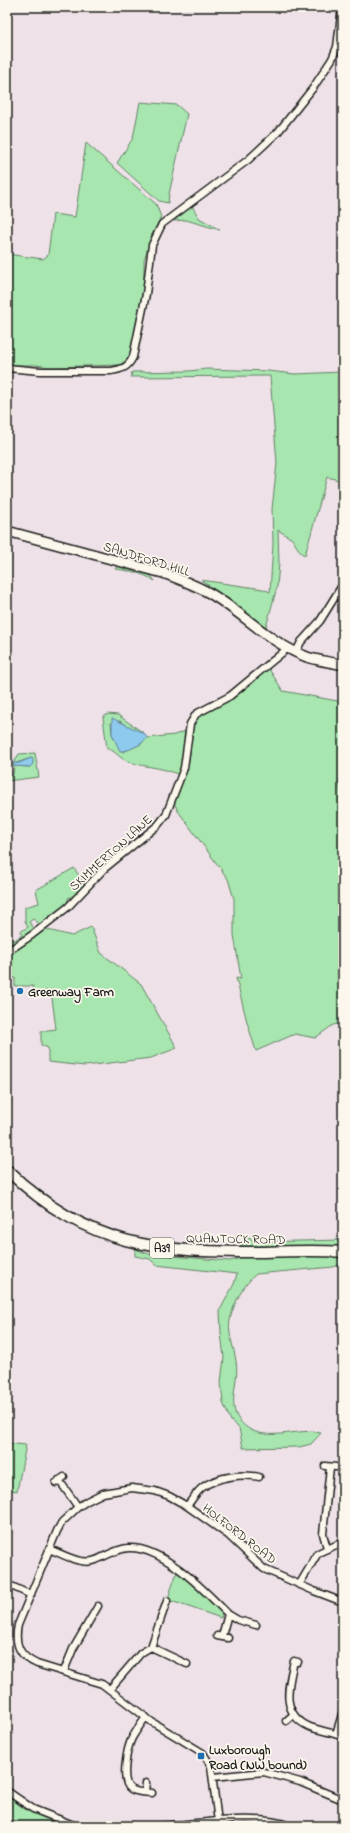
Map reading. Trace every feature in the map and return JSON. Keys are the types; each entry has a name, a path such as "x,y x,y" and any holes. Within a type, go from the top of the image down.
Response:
{"main road":[{"name":"SANDFORD HILL","path":"7,531 163,573 208,592 292,650 308,657 343,665"},
{"name":"QUANTOCK ROAD","path":"7,1170 60,1212 94,1230 127,1242 182,1250 343,1252"}],"street":[{"path":"7,368 40,371 111,371 122,369 131,363 146,294 152,245 162,224 248,160 278,132 313,88 332,59 337,47 342,7"},
{"name":"SKIMMERTON LANE","path":"7,952 68,907 104,869 158,825 166,815 184,768 190,724 196,714 230,696 292,650 320,621 343,584"},
{"path":"327,1548 323,1534 330,1467"},
{"path":"187,1506 200,1490 211,1483 244,1475 255,1478"},
{"path":"60,1480 78,1507"},
{"name":"HOLFORD ROAD","path":"64,1672 30,1661 20,1653 16,1636 18,1625 49,1549 62,1522 78,1507 103,1493 132,1488 156,1491 187,1506 228,1535 264,1569 343,1602"},
{"path":"299,1584 312,1561 318,1554 327,1548 343,1542"},
{"path":"49,1549 86,1562 96,1560 126,1548 146,1550 191,1577 228,1614 247,1626 256,1625"},
{"path":"7,1584 31,1594"},
{"path":"110,1689 141,1653 151,1646 161,1608 167,1601"},
{"path":"98,1606 89,1615 64,1672 93,1680 110,1689 146,1717 203,1753 209,1762 218,1822"},
{"path":"222,1637 228,1614"},
{"path":"151,1646 179,1664 187,1664"},
{"path":"293,1661 288,1684 288,1698 293,1715 309,1726 343,1737"},
{"path":"336,1734 343,1711"},
{"path":"286,1721 293,1715"},
{"path":"146,1717 129,1745 125,1778 129,1788 134,1791 152,1793"},
{"path":"212,1777 264,1772 300,1782 342,1798"},
{"path":"145,1792 146,1783"},
{"path":"7,1791 32,1809 76,1826"},
{"path":"164,1826 262,1820 290,1826"}],"green space":[{"path":"140,102 177,105 187,114 168,203 159,201 117,163 133,138"},
{"path":"86,143 156,204 161,217 152,235 144,260 144,288 130,357 120,365 50,367 7,363 7,254 43,259 48,255 53,214 75,217"},
{"path":"192,206 199,218 220,230 186,220 174,221"},
{"path":"206,369 268,371 295,374 343,372 343,481 327,477 305,555 301,553 292,539 278,530 279,563 277,587 266,627 201,580 263,589 270,592 273,543 272,509 277,463 270,376 131,377 132,372 189,371"},
{"path":"117,566 150,575 155,581 136,573 115,569"},
{"path":"267,669 269,669 283,691 343,702 343,722 341,722 341,732 343,732 343,777 339,780 343,809 343,1023 333,1025 315,1038 295,1034 256,1051 236,978 241,979 234,935 234,899 228,879 178,811 174,803 189,761 193,725 199,714 230,699"},
{"path":"108,714 118,715 145,734 138,732 120,721 111,723 112,734 123,752 141,744 147,738 174,735 186,731 185,753 179,775 166,770 132,763 123,759 112,750 107,749 103,717"},
{"path":"35,753 39,777 7,781 13,774 14,766 30,767 31,758 13,764 19,754"},
{"path":"74,868 84,883 76,895 68,898 67,905 42,924 48,930 72,936 91,927 101,953 141,984 177,1048 151,1058 85,1066 48,1062 48,1048 41,1045 41,1031 56,1029 51,990 44,991 44,996 34,996 33,986 15,986 15,978 11,978 11,985 7,985 7,941 11,938 13,941 22,935 20,932 28,927 25,922 25,907 39,903 36,890","holes":["33,919 40,924 45,931 39,934 29,922"]},
{"path":"250,1237 254,1242 343,1240 343,1248 323,1246 240,1246"},
{"path":"135,1249 149,1254 230,1261 251,1255 333,1256 343,1258 343,1264 333,1267 256,1274 240,1293 230,1322 229,1328 237,1367 234,1401 237,1417 248,1428 260,1433 321,1433 311,1444 299,1447 243,1448 239,1428 231,1421 223,1403 221,1382 224,1358 220,1310 234,1284 237,1274 156,1265 150,1259 135,1256"},
{"path":"7,1443 26,1445 17,1491 7,1489"},
{"path":"177,1572 186,1577 218,1609 222,1614 221,1618 171,1601 168,1598"},
{"path":"7,1794 26,1810 25,1804 76,1826 7,1826"}],"water":[{"path":"112,718 145,734 147,738 135,747 120,751 112,734"},
{"path":"31,758 33,759 33,764 30,767 13,766 14,763 19,763"}],"place":[{"name":"Greenway Farm","path":"20,991"},
{"name":"Luxborough Road (NW bound)","path":"201,1756"}]}
